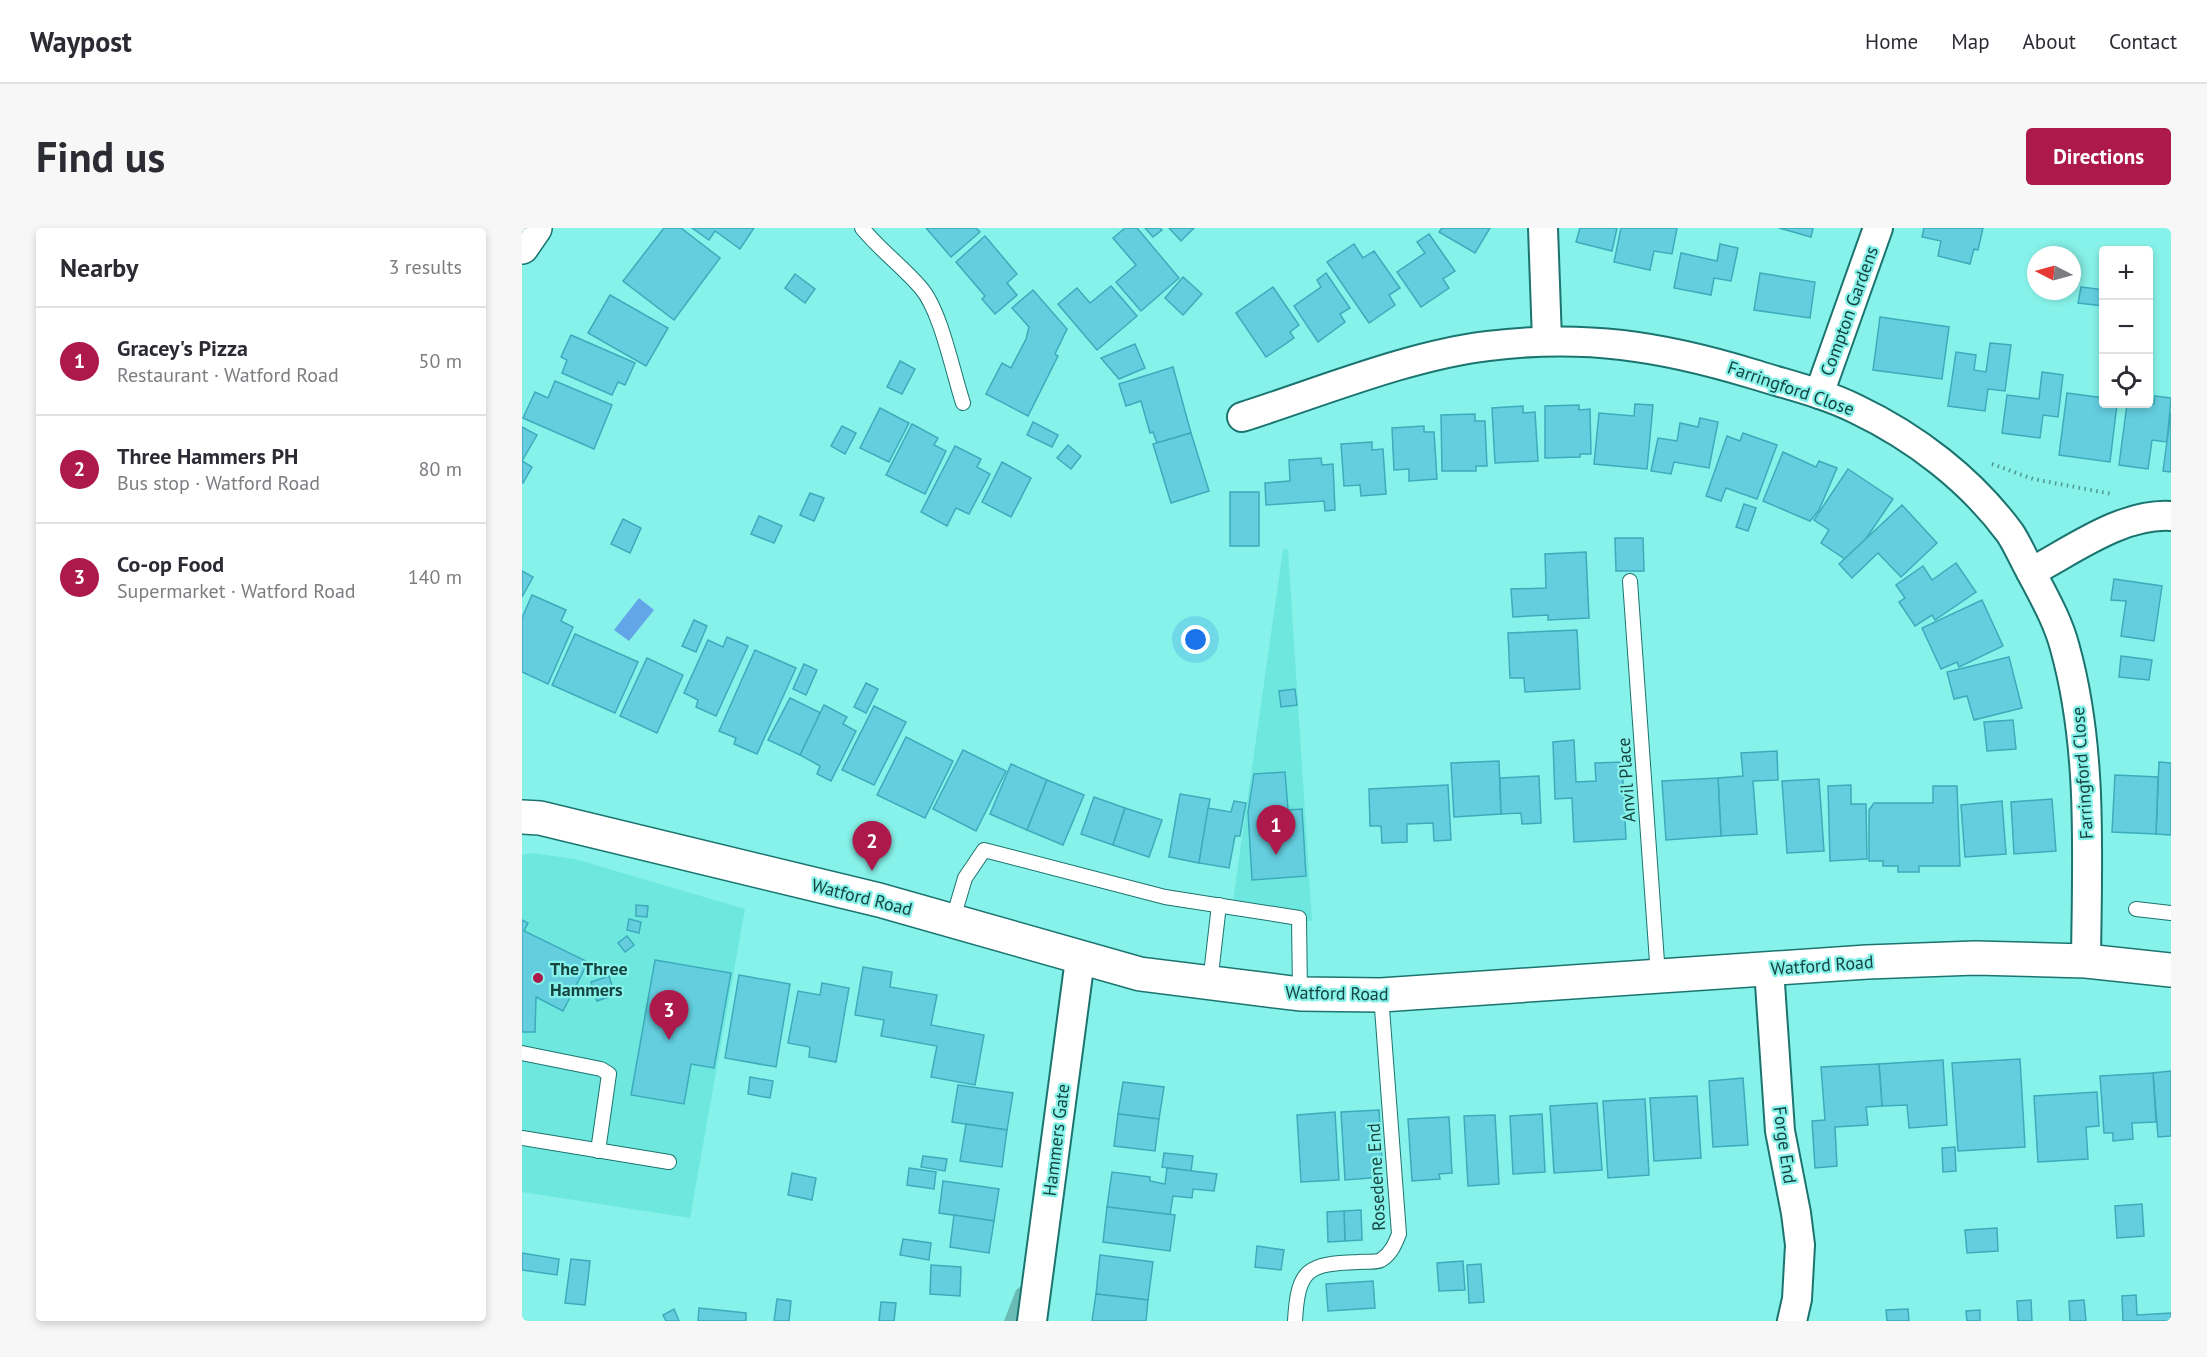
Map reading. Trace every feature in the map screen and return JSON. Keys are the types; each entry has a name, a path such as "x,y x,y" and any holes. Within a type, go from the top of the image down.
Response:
{"main road":[{"path":"522,247 536,228"},
{"name":"Watford Road","path":"522,817 540,818 879,900 1080,959 1140,974 1210,985 1300,994 1381,995 1769,969 1975,958 2086,961 2171,970"}],"street":[{"path":"1543,228 1547,340"},
{"name":"Compton Gardens","path":"1819,394 1878,228"},
{"name":"Farringford Close","path":"1242,417 1412,363 1485,346 1547,340 1603,341 1657,348 1819,394 1857,409 1939,460 1978,496 2011,535 2052,611 2065,646 2077,698 2082,743 2087,867 2086,961"},
{"path":"2031,572 2116,527 2142,518 2171,516"},
{"name":"Hammers Gate","path":"1032,1321 1080,959"},
{"name":"Forge End","path":"1769,969 1780,1131 1800,1245 1797,1299 1792,1321"}],"lane":[{"path":"862,228 877,246 923,290 934,309 963,403"},
{"name":"Anvil Place","path":"1630,580 1658,976"},
{"path":"952,922 965,878 984,850 1165,897 1299,918 1300,994"},
{"path":"1210,985 1219,905"},
{"path":"2136,909 2171,913"},
{"name":"Rosedene End","path":"1295,1321 1302,1282 1311,1269 1322,1263 1380,1261 1393,1249 1399,1234 1381,995"},
{"path":"522,1053 606,1071 609,1074 598,1151"},
{"path":"522,1138 669,1162"}],"path":[{"path":"1939,460 1982,461 2033,479 2132,498 2142,518"}],"shaded area":[{"path":"1288,549 1312,921 1231,915 1283,550"},
{"path":"639,598 654,610 629,641 614,630"},
{"path":"532,853 575,859 745,909 690,1218 522,1192 522,855"},
{"path":"1025,1283 1020,1321 1004,1321 1016,1290"}],"building":[{"path":"664,228 681,228 720,258 674,320 623,281"},
{"path":"692,228 754,228 740,249 715,231 709,240"},
{"path":"926,228 976,228 980,232 951,257"},
{"path":"1125,228 1137,228 1179,278 1141,311 1116,282 1136,265 1113,238"},
{"path":"1145,228 1160,228 1162,230 1153,237"},
{"path":"1169,228 1194,228 1181,241"},
{"path":"1442,228 1490,228 1475,253 1439,232"},
{"path":"1580,228 1617,228 1612,251 1576,242"},
{"path":"1621,228 1677,228 1672,254 1654,251 1650,270 1614,262"},
{"path":"1779,228 1813,228 1811,237"},
{"path":"1924,228 1983,228 1978,250 1974,249 1970,264 1938,256 1941,241 1922,237"},
{"path":"1429,234 1455,271 1443,279 1449,288 1421,307 1397,272 1425,253 1417,242"},
{"path":"985,236 1017,274 1007,283 1017,295 995,314 982,299 985,296 956,262"},
{"path":"1354,244 1363,258 1374,251 1400,288 1389,295 1395,305 1369,323 1327,262"},
{"path":"1720,244 1738,248 1731,281 1714,278 1711,295 1674,288 1681,253 1717,261"},
{"path":"1326,273 1350,308 1340,314 1345,322 1318,342 1294,306 1321,287 1317,280"},
{"path":"1760,273 1815,282 1810,318 1754,310"},
{"path":"795,274 815,289 805,303 785,288"},
{"path":"1183,277 1202,294 1183,315 1165,298"},
{"path":"1111,286 1137,316 1097,350 1058,304 1077,288 1090,303"},
{"path":"1273,287 1299,325 1290,332 1294,338 1266,357 1236,313"},
{"path":"2081,287 2099,289 2099,305 2078,303 2081,300"},
{"path":"1033,290 1067,329 1055,354 1058,356 1028,416 986,394 1002,363 1011,368 1026,339 1029,327 1012,308"},
{"path":"610,295 668,328 646,366 588,333"},
{"path":"1880,317 1949,327 1942,379 1873,370"},
{"path":"571,335 635,363 625,385 618,382 612,395 562,373 567,360 561,357"},
{"path":"1990,343 2011,345 2005,391 1988,389 1985,411 1948,406 1956,352 1976,355 1974,370 1986,372"},
{"path":"1135,344 1145,368 1119,379 1101,358"},
{"path":"900,361 915,369 902,394 887,387"},
{"path":"1173,367 1191,433 1157,443 1153,432 1150,433 1141,401 1126,406 1119,384"},
{"path":"2042,372 2063,375 2058,417 2043,415 2040,438 2002,433 2007,395 2039,399"},
{"path":"555,381 612,405 594,449 523,418 535,392 548,398"},
{"path":"2067,393 2099,397 2099,408 2117,408 2110,462 2059,455"},
{"path":"2155,396 2171,398 2167,442 2152,440 2148,469 2119,465 2126,408 2153,408"},
{"path":"1635,404 1653,405 1647,469 1594,464 1599,413 1634,416"},
{"path":"1579,405 1579,410 1590,409 1591,454 1580,454 1580,457 1545,458 1545,406"},
{"path":"1523,406 1523,413 1535,412 1538,461 1495,463 1492,408"},
{"path":"880,408 909,423 889,462 860,448"},
{"path":"2171,412 2171,472 2163,471"},
{"path":"1475,414 1475,421 1485,421 1487,466 1476,466 1476,471 1442,471 1441,415"},
{"path":"1700,418 1718,422 1709,468 1674,462 1671,474 1651,471 1658,438 1677,441 1680,423 1698,427"},
{"path":"1033,422 1058,435 1052,447 1027,435"},
{"path":"912,424 938,438 934,445 946,451 925,494 886,475"},
{"path":"842,426 856,433 845,454 831,446"},
{"path":"1424,426 1424,432 1434,432 1437,479 1409,481 1409,469 1394,470 1392,428"},
{"path":"522,427 537,435 522,461"},
{"path":"1191,433 1209,491 1171,503 1153,444"},
{"path":"1743,433 1777,445 1757,499 1726,488 1721,501 1706,496 1727,436 1740,441"},
{"path":"1372,442 1372,450 1383,449 1386,494 1361,496 1360,485 1344,486 1341,444"},
{"path":"1068,445 1081,456 1071,469 1057,458"},
{"path":"955,446 981,459 977,467 990,474 969,514 956,508 947,526 921,512"},
{"path":"1783,452 1816,467 1819,461 1837,468 1819,510 1810,521 1763,501"},
{"path":"1321,458 1322,465 1333,464 1335,510 1325,511 1324,501 1266,505 1265,483 1290,481 1289,460"},
{"path":"522,461 532,467 523,483 522,482"},
{"path":"1002,462 1031,478 1011,517 982,502"},
{"path":"1848,469 1893,499 1865,540 1845,559 1821,543 1829,530 1814,520"},
{"path":"1230,492 1259,492 1259,546 1230,546"},
{"path":"810,493 824,498 814,521 800,515"},
{"path":"1744,504 1756,508 1748,531 1736,527"},
{"path":"1902,505 1937,543 1901,577 1878,553 1852,578 1839,564"},
{"path":"759,516 782,526 774,543 751,534"},
{"path":"623,519 641,528 630,553 611,544"},
{"path":"1615,538 1643,538 1644,571 1616,571"},
{"path":"1586,552 1589,618 1548,620 1548,615 1513,617 1511,589 1546,588 1545,554"},
{"path":"1956,563 1976,592 1935,620 1932,615 1915,626 1899,602 1905,598 1896,585 1923,566 1932,580"},
{"path":"522,571 533,577 522,597"},
{"path":"2114,579 2162,586 2154,641 2121,636 2126,601 2111,600"},
{"path":"532,595 566,610 561,621 573,627 548,684 522,672 522,618"},
{"path":"1982,600 2003,646 1959,667 1957,662 1941,669 1922,628"},
{"path":"694,620 707,626 696,652 682,646"},
{"path":"1577,630 1580,689 1525,692 1524,678 1510,678 1508,633"},
{"path":"575,634 638,662 615,713 552,685"},
{"path":"727,637 748,646 716,716 696,707 698,700 684,693 708,640 723,647"},
{"path":"755,650 796,668 757,754 734,744 736,738 719,731"},
{"path":"2121,656 2152,660 2149,680 2119,677"},
{"path":"2009,657 2022,708 1974,720 1967,696 1954,699 1947,672"},
{"path":"647,658 683,675 657,733 620,716"},
{"path":"804,664 817,670 806,695 793,689"},
{"path":"866,683 878,689 866,713 854,707"},
{"path":"1295,689 1297,705 1281,707 1279,691"},
{"path":"790,698 821,713 800,755 768,740"},
{"path":"824,705 847,717 843,724 856,731 831,781 817,774 820,766 800,755"},
{"path":"874,706 906,722 874,785 842,770"},
{"path":"2013,720 2016,749 1987,751 1984,722"},
{"path":"906,737 953,761 925,818 877,795"},
{"path":"1574,740 1576,782 1596,781 1595,763 1622,762 1626,839 1574,842 1572,798 1555,799 1553,742"},
{"path":"963,750 1006,771 976,831 933,809"},
{"path":"1777,751 1778,780 1753,781 1757,834 1721,836 1718,778 1743,776 1741,753"},
{"path":"1499,761 1501,814 1454,817 1451,763"},
{"path":"2159,762 2171,763 2171,835 2156,834"},
{"path":"1011,764 1047,780 1027,830 990,814"},
{"path":"1285,772 1288,810 1302,809 1306,876 1252,880 1248,812 1254,774"},
{"path":"2115,775 2158,777 2156,834 2112,832"},
{"path":"1539,776 1541,823 1522,824 1521,813 1501,814 1500,778"},
{"path":"1718,778 1721,836 1666,840 1662,781"},
{"path":"1819,779 1824,851 1787,853 1782,781"},
{"path":"1047,780 1084,795 1063,845 1027,830"},
{"path":"1448,785 1451,840 1434,841 1433,823 1407,824 1407,842 1382,843 1381,826 1370,826 1369,789"},
{"path":"1851,785 1851,804 1866,804 1867,859 1830,861 1828,786"},
{"path":"1933,786 1957,786 1960,866 1919,866 1919,872 1898,872 1898,866 1883,866 1883,861 1869,861 1869,810 1874,803 1933,803"},
{"path":"1180,794 1210,799 1199,863 1169,857"},
{"path":"1094,797 1125,808 1113,845 1081,834"},
{"path":"2052,799 2056,851 2014,854 2011,802"},
{"path":"1234,801 1246,803 1240,836 1235,836 1229,868 1199,863 1208,808 1231,812"},
{"path":"2002,801 2006,854 1965,857 1961,805"},
{"path":"1125,808 1162,820 1149,857 1113,845"},
{"path":"865,843 881,847 878,857 862,853"},
{"path":"636,905 648,906 647,917 636,916"},
{"path":"629,919 641,922 639,933 627,930"},
{"path":"522,920 528,923 524,931 588,962 563,1011 536,997 535,1032 522,1032"},
{"path":"627,936 634,945 625,952 618,943"},
{"path":"655,960 731,973 714,1068 691,1064 684,1104 631,1095"},
{"path":"863,967 892,972 890,987 937,995 931,1025 984,1035 975,1085 931,1077 937,1046 881,1036 884,1020 855,1015"},
{"path":"739,975 790,984 776,1067 725,1058"},
{"path":"609,976 615,995 597,1001 591,982"},
{"path":"822,983 849,988 836,1062 809,1057 810,1047 788,1043 798,991 820,995"},
{"path":"2020,1059 2025,1147 1958,1151 1952,1063"},
{"path":"1943,1060 1947,1125 1909,1128 1907,1105 1882,1106 1879,1064"},
{"path":"1879,1064 1882,1106 1866,1107 1868,1125 1835,1127 1837,1166 1815,1168 1812,1121 1825,1120 1821,1067"},
{"path":"2171,1071 2171,1136 2158,1137 2153,1073"},
{"path":"2153,1073 2156,1122 2132,1123 2133,1139 2113,1141 2113,1133 2104,1133 2100,1076"},
{"path":"750,1077 773,1081 770,1098 748,1094"},
{"path":"1743,1078 1748,1145 1713,1147 1709,1081"},
{"path":"1123,1082 1164,1087 1159,1119 1118,1114"},
{"path":"958,1085 1013,1093 1007,1130 952,1122"},
{"path":"2097,1092 2099,1126 2086,1127 2088,1159 2038,1162 2034,1096"},
{"path":"1697,1096 1701,1158 1654,1161 1650,1098"},
{"path":"1645,1099 1649,1175 1608,1178 1603,1101"},
{"path":"1597,1103 1602,1170 1554,1173 1550,1106"},
{"path":"1379,1110 1383,1177 1345,1180 1341,1112"},
{"path":"1335,1112 1339,1180 1301,1182 1297,1115"},
{"path":"1118,1114 1159,1119 1155,1151 1114,1146"},
{"path":"1542,1114 1545,1172 1513,1174 1510,1116"},
{"path":"1495,1115 1499,1184 1468,1186 1464,1116"},
{"path":"1449,1117 1452,1173 1439,1174 1440,1179 1412,1181 1408,1119"},
{"path":"966,1124 1007,1130 1002,1167 960,1161"},
{"path":"1955,1147 1956,1171 1943,1172 1942,1148"},
{"path":"1164,1153 1193,1156 1191,1171 1162,1167"},
{"path":"923,1156 947,1159 945,1171 921,1167"},
{"path":"909,1168 936,1172 934,1189 907,1185"},
{"path":"1167,1168 1217,1174 1214,1191 1193,1189 1192,1198 1173,1196 1170,1215 1107,1207 1112,1172 1150,1177 1150,1181 1165,1184"},
{"path":"792,1173 816,1178 812,1200 788,1195"},
{"path":"943,1181 999,1189 994,1221 939,1213"},
{"path":"2142,1204 2144,1236 2117,1238 2115,1206"},
{"path":"1107,1207 1175,1215 1170,1251 1103,1242"},
{"path":"1361,1210 1362,1240 1345,1241 1344,1211"},
{"path":"1344,1211 1345,1241 1328,1242 1327,1212"},
{"path":"954,1215 994,1221 989,1253 950,1247"},
{"path":"1997,1228 1998,1251 1967,1253 1965,1230"},
{"path":"903,1239 931,1243 929,1260 900,1255"},
{"path":"1257,1246 1284,1250 1281,1270 1255,1267"},
{"path":"522,1253 559,1259 557,1275 522,1270"},
{"path":"1100,1255 1153,1262 1148,1300 1096,1294"},
{"path":"571,1259 590,1261 585,1305 565,1303"},
{"path":"1463,1261 1465,1290 1439,1291 1437,1263"},
{"path":"1481,1264 1484,1302 1469,1303 1467,1265"},
{"path":"931,1265 961,1267 960,1296 930,1294"},
{"path":"1373,1281 1375,1308 1328,1311 1326,1284"},
{"path":"1096,1294 1148,1300 1146,1321 1092,1321"},
{"path":"2136,1295 2137,1315 2171,1313 2171,1321 2123,1321 2122,1296"},
{"path":"777,1299 791,1301 789,1321 774,1321"},
{"path":"2031,1300 2032,1321 2018,1321 2017,1301"},
{"path":"2084,1300 2086,1321 2070,1321 2069,1301"},
{"path":"881,1302 896,1303 894,1321 879,1321"},
{"path":"699,1308 746,1313 746,1321 698,1321"},
{"path":"674,1309 679,1321 666,1321 663,1315"},
{"path":"1908,1309 1909,1321 1887,1321 1886,1310"},
{"path":"1980,1310 1980,1321 1967,1321 1966,1311"}],"place":[{"name":"Gracey's Pizza","path":"1276,855"},
{"name":"Three Hammers PH","path":"872,871"},
{"name":"The Three Hammers","path":"538,978"},
{"name":"Co-op Food","path":"669,1040"}]}
